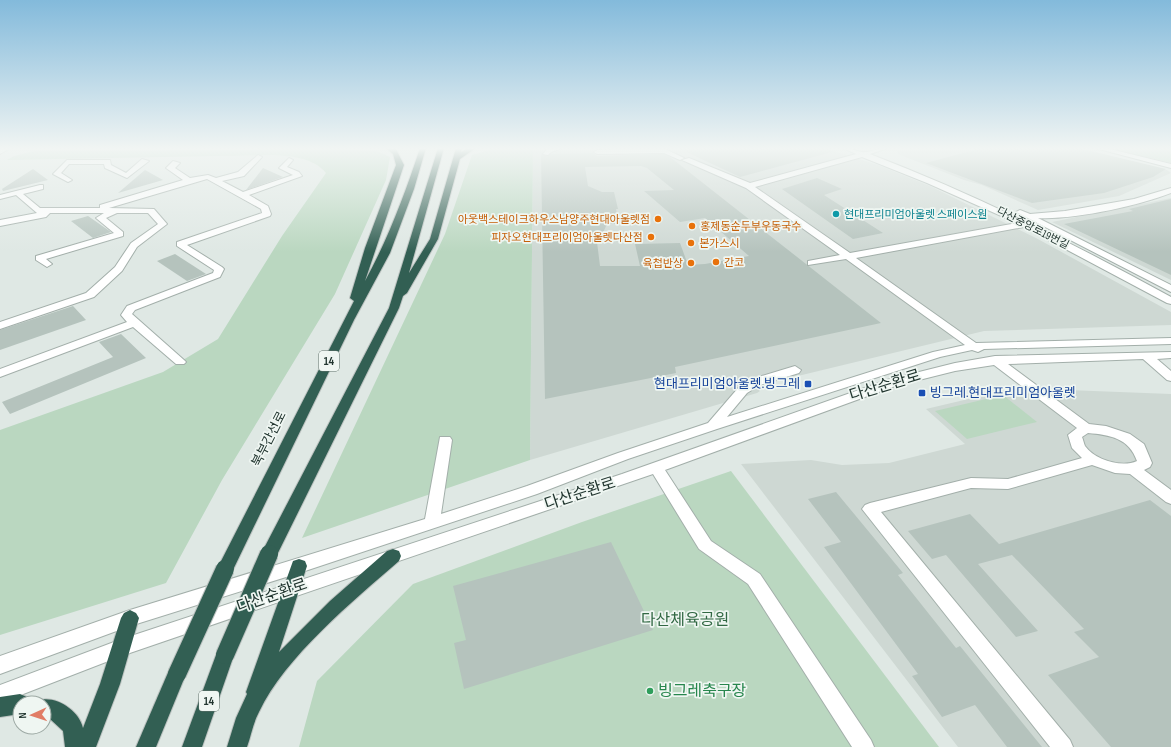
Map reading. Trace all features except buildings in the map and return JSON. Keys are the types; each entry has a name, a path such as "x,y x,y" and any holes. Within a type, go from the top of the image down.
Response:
{"highway":[{"path":"349,320 370,248 394,183"},
{"name":"북부간선로","path":"146,747 177,674 225,569 349,320 386,253 412,183"},
{"name":"14","path":"192,747 225,655 270,554 394,308 431,183"},
{"path":"394,308 434,239 449,183"},
{"path":"253,702 296,644 352,591 393,556"},
{"path":"237,747 299,566"},
{"path":"86,747 110,684 130,618"},
{"path":"0,707 12,705"},
{"path":"52,709 55,710 73,726 75,747"}],"street":[{"path":"90,211 179,183"},
{"path":"180,362 126,315 131,308 217,275 219,269 180,244 267,214 265,208 218,183"},
{"path":"242,195 278,183"},
{"path":"741,183 749,186 849,256 1086,428 1106,430 1125,437 1139,447 1145,463 1133,470"},
{"path":"749,186 759,183"},
{"name":"다산중앙로19번길","path":"938,183 1027,220 1171,301"},
{"path":"0,197 40,187"},
{"path":"1048,220 1161,195 1171,190"},
{"path":"0,326 90,295 102,286 119,269 134,245 163,224 162,221 151,211 38,211 18,193"},
{"name":"다산중앙로19번길","path":"1013,208 1027,220 1048,220 1171,289"},
{"path":"47,264 39,258 120,234 100,218 116,211"},
{"path":"0,223 54,212"},
{"path":"811,263 1027,220"},
{"path":"0,373 134,323"},
{"name":"다산순환로","path":"0,665 130,618 299,566 532,490 623,456 712,426 937,354 974,346 1171,341"},
{"name":"다산순환로","path":"0,694 122,647 656,468 891,383 955,367 997,362 1171,355"},
{"path":"1146,356 1171,377"},
{"path":"712,426 743,390 756,382 795,370"},
{"path":"1086,428 1075,435 1079,448 1093,460 1114,468 1133,470 1171,498"},
{"path":"432,522 445,440"},
{"path":"1063,747 870,508 970,483 1008,484 1093,460"},
{"path":"656,468 705,545 754,578 864,747"}],"shaded area":[{"name":"현대프리미엄아울렛 스페이스원","path":"533,183 922,183 1036,238 1171,312 1171,325 984,331 773,382 757,393 530,460"},
{"path":"974,183 1149,183 1119,196 1038,210"},
{"path":"1171,198 1171,280 1052,222"},
{"path":"1015,388 1171,394 1171,747 958,747 741,464 811,460 842,465 889,463 965,444 926,409"}],"green space":[{"path":"319,183 385,183 335,294 222,480 166,583 0,635 0,430 163,372 218,339 282,236"},
{"path":"462,183 533,183 530,460 302,538 445,234"},
{"path":"1003,395 1037,422 967,439 935,411"},
{"name":"다산체육공원","path":"731,471 939,747 299,747 317,681 413,584 582,522"}],"place":[{"name":"현대프리미엄아울렛 스페이스원","path":"836,214"},
{"name":"아웃백스테이크하우스남양주현대아울렛점","path":"658,219"},
{"name":"홍제동순두부우동국수","path":"692,226"},
{"name":"피자오현대프리이엄아울렛다산점","path":"651,237"},
{"name":"본가스시","path":"691,243"},
{"name":"간코","path":"716,262"},
{"name":"육첩반상","path":"691,263"},
{"name":"현대프리미엄아울렛.빙그레","path":"808,384"},
{"name":"빙그레.현대프리미엄아울렛","path":"922,393"},
{"name":"빙그레축구장","path":"650,691"}]}
